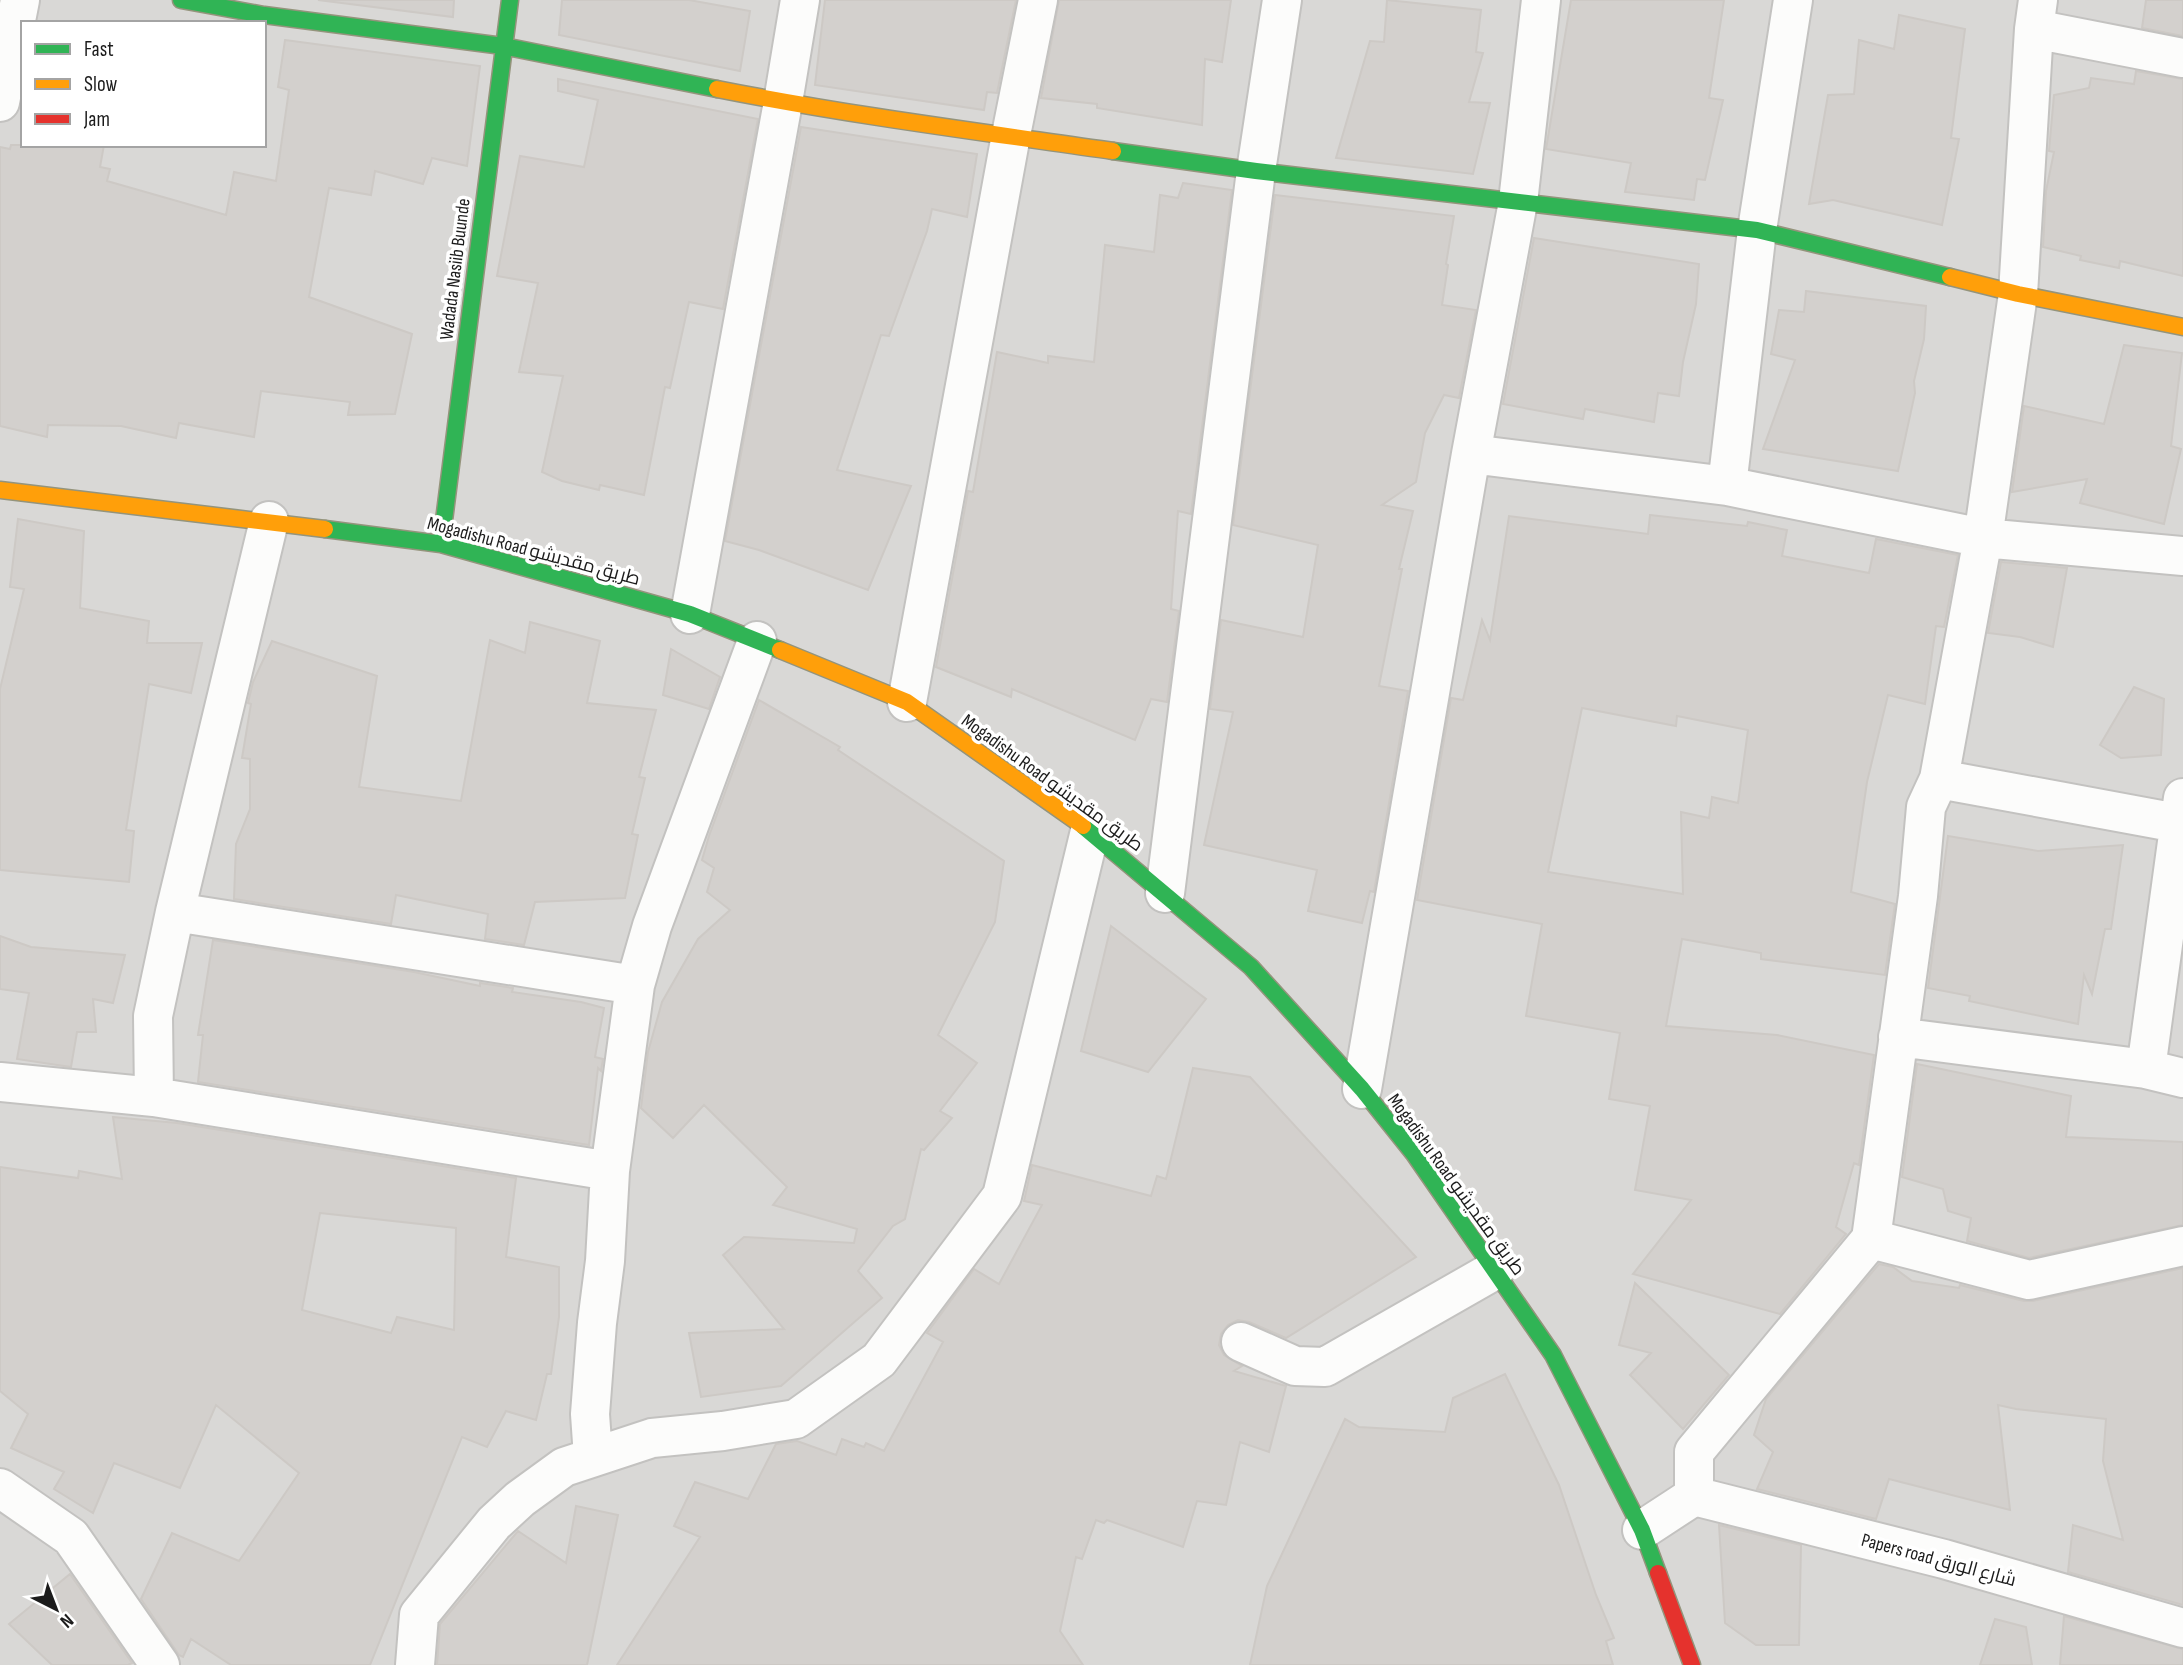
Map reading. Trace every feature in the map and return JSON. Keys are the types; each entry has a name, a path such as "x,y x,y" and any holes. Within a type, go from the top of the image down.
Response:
{"main road":[{"path":"181,0 265,8 503,46 783,102 910,122 1256,171 1757,230 2018,294 2183,327"},
{"name":"Wadada Nasiib Buunde","path":"441,544 510,0"},
{"name":"Mogadishu Road طريق مقديشو","path":"0,490 441,544 690,614 907,702 1090,831 1165,893 1251,967 1362,1089 1414,1154 1553,1354 1642,1530 1692,1665"}],"street":[{"path":"0,102 20,0"},
{"path":"690,614 800,0"},
{"path":"907,702 1038,0"},
{"path":"1165,893 1256,171 1282,0"},
{"path":"1362,1089 1471,454 1518,202 1541,0"},
{"path":"1727,486 1757,230 1793,0"},
{"path":"1642,1530 1694,1496 1694,1452 1871,1239 1918,897 1926,807 1939,779 1983,538 2018,294 2036,15 2183,58"},
{"path":"1471,454 1727,486 1983,538 2183,556"},
{"path":"154,1097 153,1016 175,912 269,521"},
{"path":"593,1457 590,1414 605,1261 610,1171 635,985 652,926 757,641"},
{"path":"1939,779 2182,815 2146,1069"},
{"path":"415,1665 419,1615 494,1523 520,1499 564,1467 652,1438 723,1431 796,1419 879,1360 1002,1196 1090,831"},
{"path":"175,912 635,985"},
{"path":"1898,1037 2146,1069 2183,1078"},
{"path":"0,1082 154,1097 610,1171"},
{"path":"1871,1239 2029,1280 2183,1246"},
{"path":"1241,1342 1295,1366 1325,1367 1495,1270"},
{"path":"0,1488 71,1537 160,1665"},
{"name":"Papers road شارع الورق","path":"1694,1496 1944,1559 2183,1628"}],"shaded area":[{"path":"0,0 2183,0 2183,1665 0,1665"}],"building":[{"path":"318,0 454,0 453,17"},
{"path":"562,0 689,0 750,11 740,71 559,35"},
{"path":"825,0 1016,0 997,93 987,92 984,110 815,85"},
{"path":"1059,0 1231,0 1222,62 1205,59 1202,125 1097,108 1097,104 1041,98"},
{"path":"1387,0 1481,10 1476,52 1483,53 1469,102 1490,103 1473,174 1336,158 1370,41 1384,42"},
{"path":"1571,0 1724,0 1709,98 1723,100 1705,180 1697,179 1694,200 1625,192 1631,163 1546,149"},
{"path":"2146,0 2183,0 2183,36 2142,28"},
{"path":"1899,15 1965,29 1951,138 1959,139 1942,225 1833,200 1809,204 1828,95 1854,94 1859,40 1894,49"},
{"path":"285,40 480,66 467,166 432,158 423,184 375,171 371,195 329,188 309,297 412,334 395,414 348,415 350,402 261,391 254,437 179,423 176,438 121,426 48,425 47,437 0,426 0,147 104,147 100,167 110,169 107,181 226,215 234,172 276,181 289,90 278,87"},
{"path":"2136,71 2183,79 2183,276 2120,261 2119,268 2080,260 2081,256 2043,247 2046,191 2054,152 2049,151 2054,95 2089,88 2091,78 2134,84"},
{"path":"558,79 758,119 723,309 689,302 670,388 665,387 644,495 600,485 599,490 562,481 542,472 563,376 519,372 538,283 497,276 520,156 584,167 598,100 558,91"},
{"path":"801,127 977,154 967,217 932,209 927,231 889,336 881,335 837,470 911,486 868,590 759,550 725,541"},
{"path":"1183,183 1232,190 1191,514 1178,511 1171,609 1179,611 1167,702 1151,699 1135,740 1012,689 1011,697 936,667 968,491 973,492 997,352 1048,363 1048,356 1094,362 1105,245 1154,252 1160,195 1178,198"},
{"path":"1275,195 1454,216 1442,305 1476,310 1459,398 1444,395 1425,433 1416,482 1382,505 1413,511 1399,569 1402,569 1379,686 1408,691 1374,892 1370,891 1362,923 1308,911 1317,870 1204,845 1233,712 1210,709 1221,620 1303,637 1318,545 1233,525"},
{"path":"1534,238 1699,264 1696,304 1683,362 1679,396 1658,393 1654,422 1585,409 1583,419 1503,404"},
{"path":"1806,291 1926,306 1924,339 1914,381 1915,393 1898,471 1763,449 1795,360 1771,354 1779,310 1804,312"},
{"path":"2124,345 2182,353 2171,446 2181,449 2164,524 2080,503 2087,479 2012,492 2024,406 2104,424"},
{"path":"1650,515 1747,526 1748,522 1787,530 1782,556 1869,573 1876,539 1958,555 1944,627 1936,626 1925,704 1888,695 1867,782 1851,892 1895,904 1885,975 1761,959 1761,953 1682,939 1666,1026 1777,1035 1874,1055 1859,1165 1854,1163 1836,1227 1846,1234 1780,1314 1633,1274 1691,1200 1635,1190 1650,1106 1609,1099 1620,1033 1526,1016 1542,924 1417,900 1451,698 1463,700 1482,620 1490,640 1509,516 1648,534","holes":["1582,708 1676,726 1677,716 1748,730 1738,803 1712,797 1709,818 1681,812 1683,894 1548,872"]},
{"path":"18,519 84,531 80,608 149,621 147,643 202,643 191,693 149,684 126,830 134,831 129,882 0,870 0,689 24,589 10,587"},
{"path":"2001,562 2067,568 2053,647 2020,637 1988,633"},
{"path":"530,622 600,641 587,703 656,710 639,777 645,778 632,834 638,835 625,898 535,902 524,945 485,939 488,914 396,895 391,924 234,899 236,844 250,809 250,759 242,758 251,704 248,703 253,682 272,641 377,676 359,787 461,801 490,640 525,653"},
{"path":"671,649 720,677 709,709 663,695"},
{"path":"2134,687 2164,699 2161,755 2121,758 2100,745"},
{"path":"759,700 840,747 838,750 1004,861 995,922 938,1035 977,1063 940,1111 952,1118 924,1150 921,1149 905,1219 893,1226 858,1271 882,1298 781,1386 701,1397 689,1333 784,1329 723,1255 744,1237 854,1243 857,1229 773,1205 787,1187 704,1105 673,1138 641,1108 648,1052 662,1002 698,939 730,910 707,892 714,868 702,860"},
{"path":"1948,836 2038,851 2123,845 2111,929 2105,929 2092,994 2084,975 2078,1024 1969,1001 1970,996 1928,988"},
{"path":"1111,926 1206,999 1148,1072 1081,1051"},
{"path":"0,936 31,947 125,955 113,1003 93,999 96,1032 77,1032 71,1067 17,1059 29,993 0,989"},
{"path":"213,940 414,972 480,986 480,983 513,988 512,992 604,1008 595,1057 603,1059 601,1071 598,1068 589,1145 198,1082 203,1035 198,1035"},
{"path":"1917,1064 2071,1096 2066,1137 2183,1142 2183,1225 2029,1258 1967,1241 1971,1218 1948,1211 1943,1189 1902,1177"},
{"path":"1193,1068 1250,1077 1416,1257 1286,1338 1249,1322 1238,1320 1228,1325 1221,1334 1219,1345 1224,1355 1242,1366 1234,1371 1286,1386 1269,1452 1240,1442 1226,1505 1197,1501 1183,1547 1107,1520 1104,1523 1096,1520 1082,1559 1076,1557 1060,1631 1083,1665 617,1665 700,1537 674,1526 695,1482 748,1499 776,1444 797,1441 836,1455 842,1439 864,1447 866,1443 884,1451 943,1342 927,1333 974,1269 999,1284 1042,1205 1024,1201 1032,1165 1151,1196 1157,1176 1166,1179"},
{"path":"113,1117 177,1123 516,1178 506,1257 559,1267 559,1317 551,1374 547,1374 536,1420 506,1411 487,1447 462,1437 370,1665 231,1665 191,1639 183,1657 141,1599 172,1533 239,1561 299,1473 216,1405 180,1488 114,1463 93,1513 54,1489 64,1472 11,1448 28,1414 0,1391 0,1167 78,1178 79,1171 122,1179","holes":["320,1213 456,1228 454,1330 397,1317 391,1333 302,1310"]},
{"path":"1879,1264 1893,1267 1912,1281 1959,1288 1960,1285 2024,1301 2183,1268 2183,1605 2068,1572 2073,1525 2123,1540 2103,1461 2106,1419 1998,1405 2010,1510 1889,1479 1876,1519 1757,1489 1773,1452 1754,1435 1766,1399"},
{"path":"1635,1283 1729,1375 1683,1429 1630,1375 1651,1353 1619,1345"},
{"path":"1505,1374 1559,1485 1596,1595 1614,1638 1606,1641 1613,1665 1250,1665 1267,1586 1345,1419 1359,1427 1445,1432 1453,1398"},
{"path":"576,1506 618,1515 587,1665 437,1665 440,1624 518,1531 566,1563"},
{"path":"1719,1525 1801,1545 1799,1645 1756,1645 1725,1623"},
{"path":"70,1574 132,1663 52,1665 9,1624"},
{"path":"2064,1616 2183,1649 2183,1665 2060,1665"},
{"path":"1995,1619 2026,1627 2032,1665 1980,1665"}],"traffic: fast":[{"path":"181,0 264,15 503,46 717,89"},
{"path":"441,544 510,0"},
{"path":"1113,151 1256,171 1757,230 1950,277"},
{"path":"325,529 441,544 690,614 780,650"},
{"path":"1083,826 1251,967 1362,1089 1414,1154 1553,1355 1642,1530 1658,1573"}],"traffic: slow":[{"path":"717,89 865,115 1113,151"},
{"path":"1950,277 2018,294 2183,327"},
{"path":"0,490 325,529"},
{"path":"780,650 907,702 1083,826"}],"traffic: jam":[{"path":"1658,1573 1692,1665"}]}
